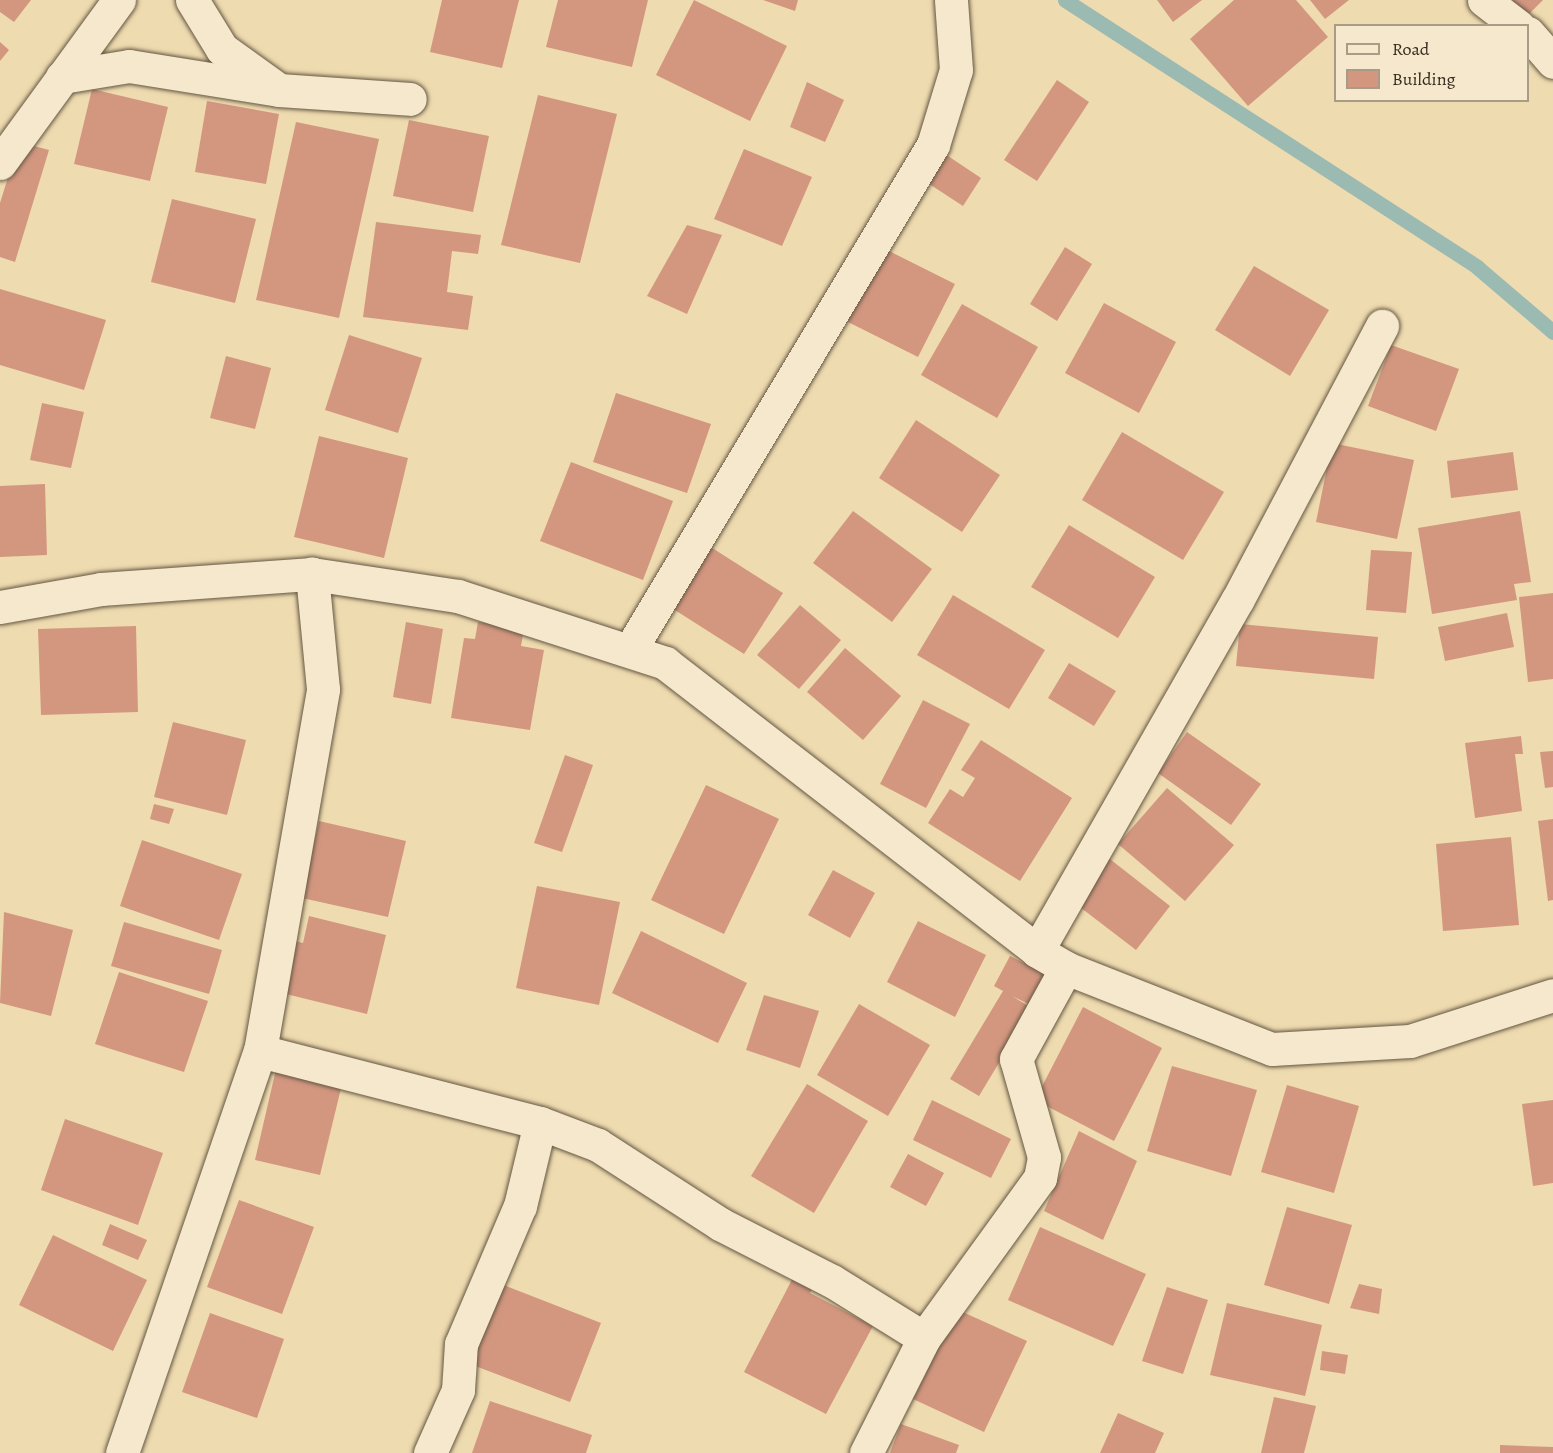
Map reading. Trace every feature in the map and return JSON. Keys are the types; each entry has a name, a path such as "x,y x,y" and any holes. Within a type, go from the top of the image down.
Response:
{"street":[{"path":"0,163 118,0"},
{"path":"192,0 222,49 279,90"},
{"path":"630,650 933,145 956,70 951,0"},
{"path":"1484,0 1515,24"},
{"path":"1529,35 1553,62"},
{"path":"62,76 129,66 279,90 410,99"},
{"path":"1037,951 1238,599 1382,326"},
{"path":"122,1453 260,1051 323,689 312,574"},
{"path":"0,607 101,589 312,574 458,596 665,663 1037,951 1066,968 1272,1049 1410,1041 1553,995"},
{"path":"866,1453 924,1338 1040,1178 1044,1157 1016,1059 1066,968"},
{"path":"260,1051 540,1123 598,1145 720,1224 832,1281 924,1338"},
{"path":"430,1453 458,1390 461,1344 520,1206 540,1123"}],"building":[{"path":"0,0 31,0 14,22 0,12"},
{"path":"442,0 519,0 502,68 430,52"},
{"path":"558,0 648,0 632,67 546,47"},
{"path":"694,0 787,46 750,121 656,75"},
{"path":"763,0 798,0 795,11"},
{"path":"1157,0 1202,0 1173,22"},
{"path":"1234,0 1296,0 1328,37 1248,106 1190,39"},
{"path":"1310,0 1349,0 1325,19"},
{"path":"1512,0 1543,0 1528,15"},
{"path":"0,42 9,50 0,61"},
{"path":"1057,80 1089,102 1037,181 1004,160"},
{"path":"807,82 844,100 825,142 790,127"},
{"path":"92,89 168,107 150,181 74,164"},
{"path":"538,95 617,114 580,263 501,245"},
{"path":"207,101 279,114 266,184 195,172"},
{"path":"409,120 489,136 473,212 393,196"},
{"path":"296,122 379,139 339,318 256,300"},
{"path":"19,142 49,150 15,262 0,257 0,203"},
{"path":"744,149 812,177 782,246 714,219"},
{"path":"939,150 981,178 963,206 920,178"},
{"path":"172,199 256,219 235,303 151,282"},
{"path":"376,222 481,235 478,254 452,251 447,292 473,296 468,330 363,317"},
{"path":"687,225 722,235 687,314 647,296"},
{"path":"881,247 955,284 918,357 844,320"},
{"path":"1065,247 1092,264 1057,321 1030,304"},
{"path":"1254,266 1329,310 1290,376 1215,330"},
{"path":"0,289 106,320 84,390 0,365"},
{"path":"1104,303 1176,342 1139,413 1065,373"},
{"path":"962,304 1038,347 997,418 921,375"},
{"path":"349,335 422,358 398,433 325,410"},
{"path":"1391,345 1459,369 1436,431 1368,406"},
{"path":"226,356 271,368 255,429 210,418"},
{"path":"616,393 711,424 687,493 593,462"},
{"path":"42,403 84,412 71,468 30,460"},
{"path":"916,420 1000,475 962,532 879,478"},
{"path":"1122,432 1224,492 1183,560 1082,500"},
{"path":"319,436 408,458 384,558 294,537"},
{"path":"1332,443 1414,460 1397,539 1316,522"},
{"path":"1513,452 1518,490 1451,498 1447,461"},
{"path":"571,462 673,501 643,580 540,541"},
{"path":"45,484 47,555 0,557 0,486"},
{"path":"853,511 932,569 892,622 813,563"},
{"path":"1520,511 1531,582 1514,584 1517,600 1432,614 1418,528"},
{"path":"1069,525 1155,577 1118,638 1031,587"},
{"path":"706,544 783,593 744,654 667,605"},
{"path":"1371,550 1412,552 1406,613 1366,610"},
{"path":"1553,593 1553,679 1528,682 1519,597"},
{"path":"953,595 1045,650 1009,709 917,655"},
{"path":"800,605 841,640 799,689 757,655"},
{"path":"1507,613 1514,647 1445,661 1438,627"},
{"path":"406,622 443,629 431,704 393,697"},
{"path":"478,622 524,629 521,646 544,650 530,730 451,718 464,638 475,639"},
{"path":"1240,624 1378,637 1374,679 1236,666"},
{"path":"136,626 138,712 41,715 38,629"},
{"path":"845,648 901,696 863,740 807,692"},
{"path":"1069,663 1116,691 1094,726 1048,698"},
{"path":"923,700 970,724 926,808 880,784"},
{"path":"173,722 246,740 227,815 154,797"},
{"path":"1187,732 1261,784 1231,825 1158,773"},
{"path":"1521,736 1523,754 1515,754 1522,811 1475,818 1465,743"},
{"path":"981,740 1072,798 1020,881 928,823 950,789 963,797 975,778 961,770"},
{"path":"1553,751 1553,787 1545,788 1540,752"},
{"path":"565,755 593,765 562,852 534,843"},
{"path":"706,785 779,819 724,934 651,900"},
{"path":"1167,788 1234,845 1185,901 1118,844"},
{"path":"154,804 174,809 169,824 150,819"},
{"path":"1553,819 1553,900 1548,901 1538,821"},
{"path":"319,821 406,841 388,917 302,898"},
{"path":"1511,837 1519,925 1443,931 1436,844"},
{"path":"142,840 242,874 219,940 120,906"},
{"path":"1106,856 1170,906 1136,950 1072,901"},
{"path":"833,870 875,893 850,938 808,915"},
{"path":"537,886 620,902 599,1005 516,988"},
{"path":"4,912 73,930 51,1016 0,1003"},
{"path":"309,916 386,935 367,1014 278,992 291,940 303,943"},
{"path":"918,921 986,955 955,1017 887,982"},
{"path":"124,922 222,950 209,994 111,966"},
{"path":"641,931 747,983 718,1043 612,993"},
{"path":"1010,956 1051,977 1035,1007 1012,996 1032,1008 979,1096 950,1079 1003,991 994,986"},
{"path":"119,972 208,1001 184,1072 95,1044"},
{"path":"764,995 819,1011 800,1068 746,1050"},
{"path":"859,1004 930,1045 888,1116 817,1075"},
{"path":"1083,1007 1162,1048 1114,1141 1035,1100"},
{"path":"277,1065 343,1080 320,1175 255,1160"},
{"path":"1172,1066 1257,1090 1231,1176 1147,1151"},
{"path":"807,1084 868,1121 814,1213 751,1176"},
{"path":"1287,1085 1359,1106 1334,1193 1261,1172"},
{"path":"932,1100 1011,1139 991,1178 913,1140"},
{"path":"1553,1100 1553,1183 1533,1186 1522,1104"},
{"path":"65,1119 163,1153 138,1225 41,1190"},
{"path":"1079,1131 1137,1161 1103,1240 1044,1211"},
{"path":"908,1154 944,1173 926,1206 890,1187"},
{"path":"239,1200 314,1227 282,1314 207,1287"},
{"path":"1287,1207 1352,1225 1329,1304 1264,1285"},
{"path":"110,1224 147,1240 138,1260 102,1245"},
{"path":"1040,1227 1146,1274 1113,1346 1008,1300"},
{"path":"53,1235 147,1280 113,1351 19,1305"},
{"path":"797,1270 817,1280 810,1293 873,1326 826,1414 744,1372"},
{"path":"501,1284 601,1323 570,1402 470,1364"},
{"path":"1359,1284 1382,1289 1379,1314 1350,1308"},
{"path":"1167,1287 1208,1300 1183,1374 1142,1361"},
{"path":"1227,1303 1322,1325 1305,1396 1210,1375"},
{"path":"956,1309 1027,1341 984,1432 913,1399"},
{"path":"210,1313 284,1339 257,1418 182,1392"},
{"path":"1322,1351 1348,1355 1345,1374 1320,1370"},
{"path":"1274,1397 1316,1406 1304,1453 1261,1453"},
{"path":"490,1401 592,1435 586,1453 472,1453"},
{"path":"1118,1413 1164,1433 1155,1453 1100,1453"},
{"path":"901,1424 959,1445 956,1453 890,1453"},
{"path":"1500,1445 1553,1447 1553,1453 1500,1453"}],"waterway":[{"path":"1065,0 1477,267 1553,332"}]}
